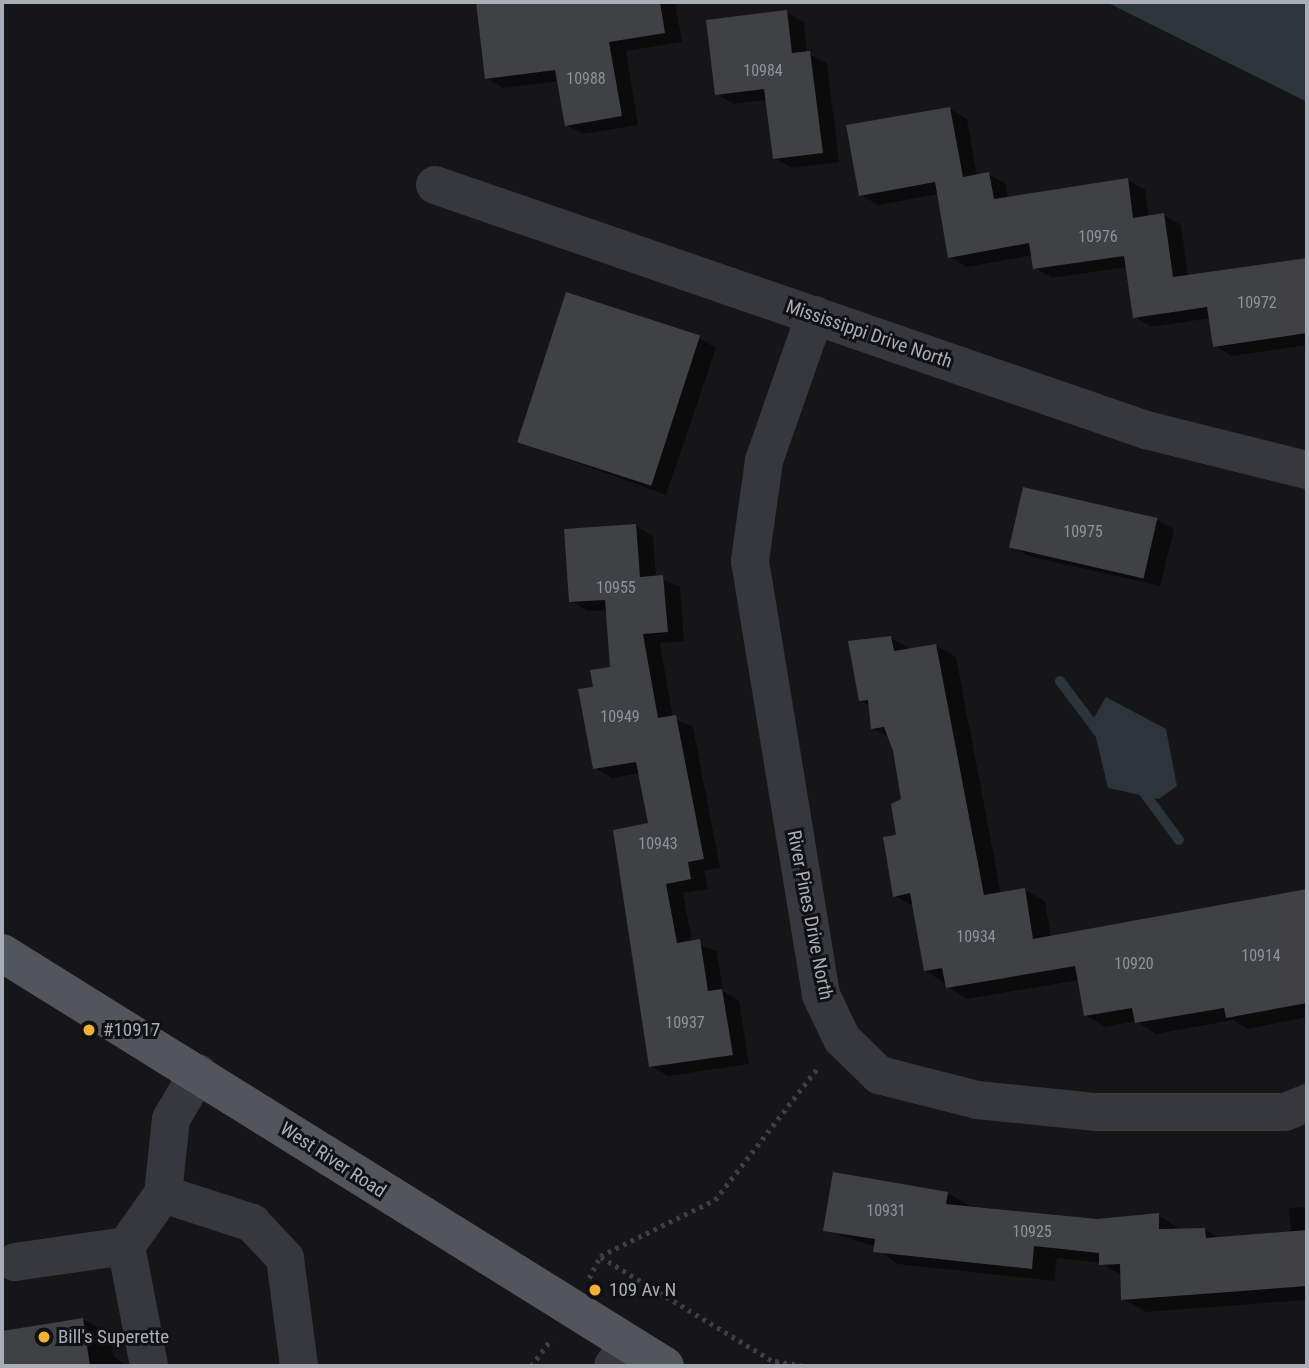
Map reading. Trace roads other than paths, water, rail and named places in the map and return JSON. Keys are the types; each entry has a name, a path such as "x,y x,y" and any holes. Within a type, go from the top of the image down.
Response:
{"main road":[{"name":"West River Road","path":"2,953 198,1073 621,1356 664,1366"}],"street":[{"name":"Mississippi Drive North","path":"435,186 1146,430 1307,470"},
{"name":"River Pines Drive North","path":"815,315 764,461 750,561 821,995 842,1039 879,1075 977,1100 1096,1112 1285,1112 1307,1103"},
{"path":"149,1366 127,1245 163,1194 171,1119 198,1073"},
{"path":"163,1194 252,1223 285,1258 299,1366"},
{"path":"15,1262 127,1245"}],"waterway":[{"path":"1060,681 1100,734"},
{"path":"1139,786 1179,840"}],"place":[{"name":"#10917","path":"89,1030"},
{"name":"109 Av N","path":"595,1290"},
{"name":"Bill's Superette","path":"44,1337"}]}
